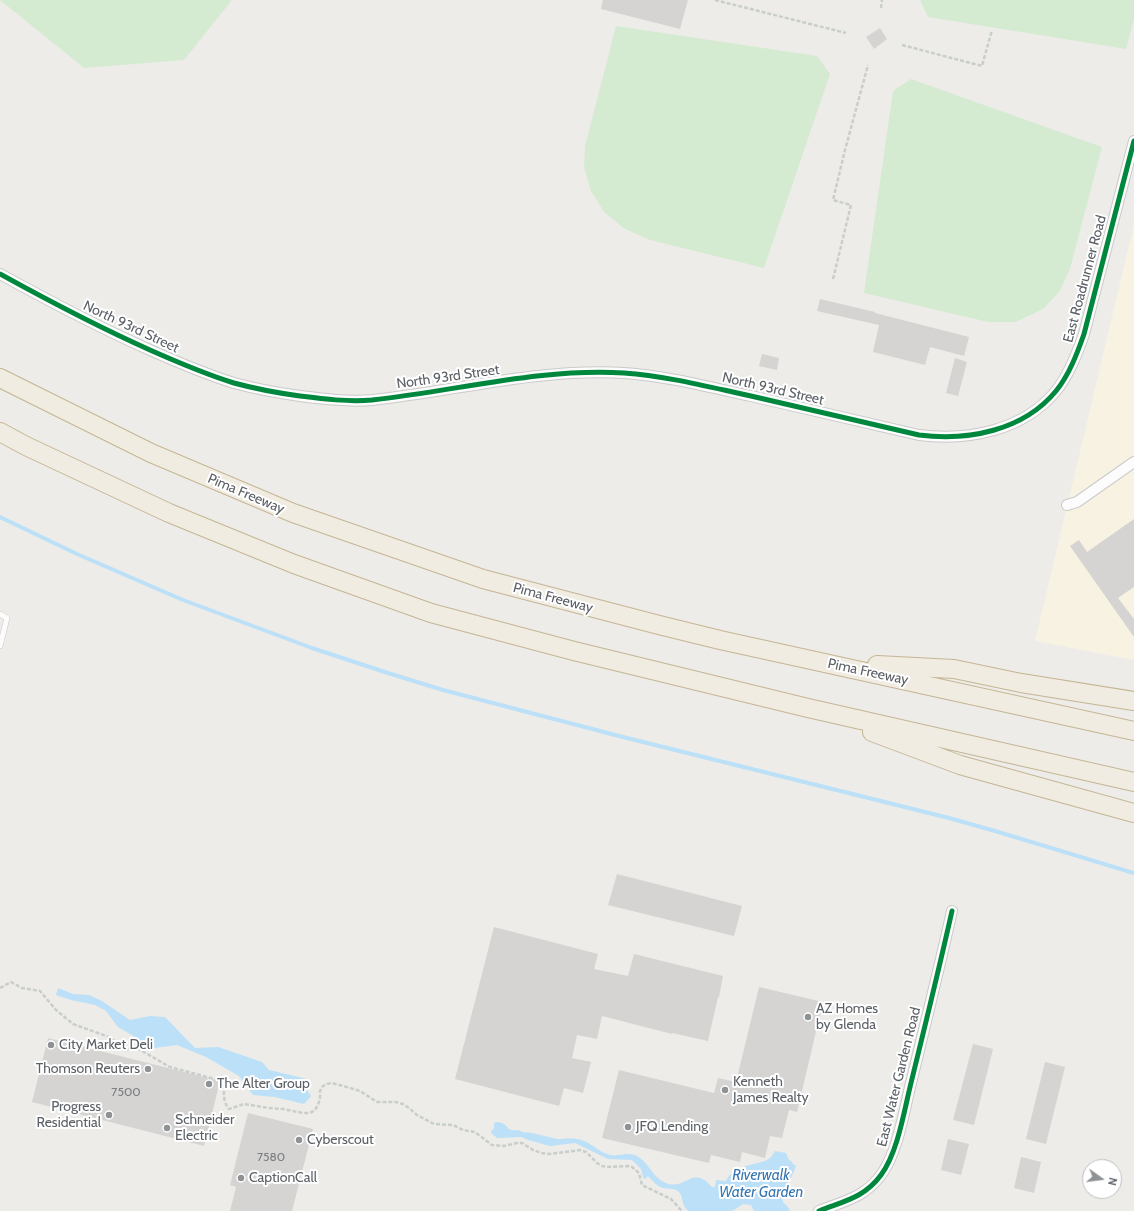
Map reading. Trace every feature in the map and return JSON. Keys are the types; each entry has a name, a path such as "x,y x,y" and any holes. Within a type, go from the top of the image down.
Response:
{"highway":[{"name":"Pima Freeway","path":"0,378 151,453 293,513 483,579 659,625 1134,731"},
{"path":"0,432 33,449 177,516 294,564 431,613 574,651 808,708 1134,782"},
{"path":"812,660 867,665 954,669 1134,701"},
{"path":"808,708 960,765 1134,813"}],"street":[{"name":"East Roadrunner Road","path":"919,435 953,437 970,436 989,432 1012,424 1028,415 1045,403 1056,391 1066,376 1084,334 1134,141"},
{"name":"North 93rd Street","path":"0,274 63,308 173,360 209,375 264,390 315,398 370,400 543,375 598,372 624,373 672,379 919,435"},
{"path":"1067,505 1077,502 1134,462"},
{"name":"East Water Garden Road","path":"819,1211 851,1200 867,1190 881,1174 891,1157 907,1102 952,911"}],"lane":[{"path":"0,614 7,618 0,646"}],"path":[{"path":"715,0 846,33"},
{"path":"881,8 882,0"},
{"path":"902,45 982,66 992,30"},
{"path":"833,278 851,205 833,200 868,65"},
{"path":"0,988 11,982 22,988 40,991 56,1010 73,1024 109,1037 127,1050 131,1047 135,1047 170,1066 222,1081 224,1084 223,1090 226,1103 229,1109 244,1104 310,1113 315,1110 318,1105 322,1087 326,1084 332,1083 360,1092 377,1102 396,1102 403,1104 417,1115 434,1124 453,1125 464,1130 475,1132 492,1145 504,1146 517,1143 542,1153 549,1154 580,1150 586,1152 602,1166 632,1167 639,1173 642,1185 671,1199 682,1211"}],"shaded area":[{"path":"1134,224 1134,660 1035,641"}],"green space":[{"path":"0,0 232,0 184,60 84,68"},
{"path":"920,0 1134,0 1134,19 1126,49 928,17"},
{"path":"616,26 817,56 830,74 764,268 650,240 625,229 604,212 591,191 584,168 585,146"},
{"path":"911,79 1102,147 1070,269 1060,291 1043,309 1016,322 988,322 864,293 893,91"}],"water":[{"path":"58,988 73,994 89,995 102,1001 130,1020 150,1016 165,1017 195,1048 218,1047 262,1062 269,1070 307,1079 307,1090 311,1096 304,1104 275,1097 253,1095 239,1076 206,1057 177,1045 147,1049 135,1037 118,1027 106,1011 95,1005 56,995"},
{"name":"Riverwalk Water Garden","path":"497,1122 504,1124 511,1130 518,1130 557,1139 581,1140 611,1155 632,1154 640,1158 658,1178 673,1185 689,1179 699,1178 712,1187 715,1187 716,1180 726,1181 733,1172 767,1160 775,1151 786,1153 789,1160 796,1165 783,1192 783,1202 790,1211 754,1211 751,1205 743,1204 730,1211 688,1211 677,1190 660,1187 648,1176 645,1179 641,1169 632,1160 608,1159 575,1143 550,1146 521,1137 497,1138 491,1133 491,1131 494,1128 494,1123"}],"building":[{"path":"603,0 688,0 680,29 601,9"},
{"path":"880,28 887,39 874,49 866,37"},
{"path":"820,299 969,337 964,356 930,347 925,365 873,352 879,325 817,311"},
{"path":"762,354 779,358 777,370 759,366"},
{"path":"955,358 967,362 958,396 946,393"},
{"path":"1134,519 1134,587 1118,598 1134,619 1134,637 1070,546 1079,540 1087,552"},
{"path":"617,874 742,906 734,936 608,905"},
{"path":"494,927 598,954 594,969 628,976 634,954 723,976 708,1041 672,1034 602,1016 597,1039 577,1035 572,1058 591,1062 583,1093 564,1088 559,1106 455,1079"},
{"path":"759,987 823,1002 797,1112 789,1110 782,1138 770,1136 765,1158 742,1152 740,1162 711,1155 709,1163 602,1138 619,1070 714,1093 718,1078 736,1082"},
{"path":"48,1038 220,1081 204,1146 32,1102"},
{"path":"973,1044 993,1049 974,1125 953,1120"},
{"path":"1045,1062 1065,1067 1046,1144 1026,1139"},
{"path":"248,1113 313,1129 292,1211 230,1211 236,1187 230,1185"},
{"path":"948,1139 969,1144 961,1175 941,1170"},
{"path":"1021,1157 1041,1162 1034,1193 1014,1188"}],"waterway":[{"path":"0,517 77,554 183,600 312,648 388,673 443,690 619,736 949,818 1134,873"}],"cycle path":[{"path":"0,274 93,323 181,363 212,376 234,383 284,394 336,400 372,400 529,377 592,372 624,373 672,379 919,435 956,436 975,434 994,430 1028,416 1043,405 1056,391 1069,371 1084,334 1134,141"},
{"path":"819,1211 853,1198 868,1189 881,1175 892,1155 903,1118 952,911"}],"place":[{"name":"AZ Homes by Glenda","path":"808,1017"},
{"name":"City Market Deli","path":"51,1045"},
{"name":"Thomson Reuters","path":"148,1069"},
{"name":"The Alter Group","path":"209,1084"},
{"name":"Kenneth James Realty","path":"725,1090"},
{"name":"Progress Residential","path":"109,1115"},
{"name":"JFQ Lending","path":"628,1127"},
{"name":"Schneider Electric","path":"167,1128"},
{"name":"Cyberscout","path":"299,1140"},
{"name":"CaptionCall","path":"241,1178"}]}
